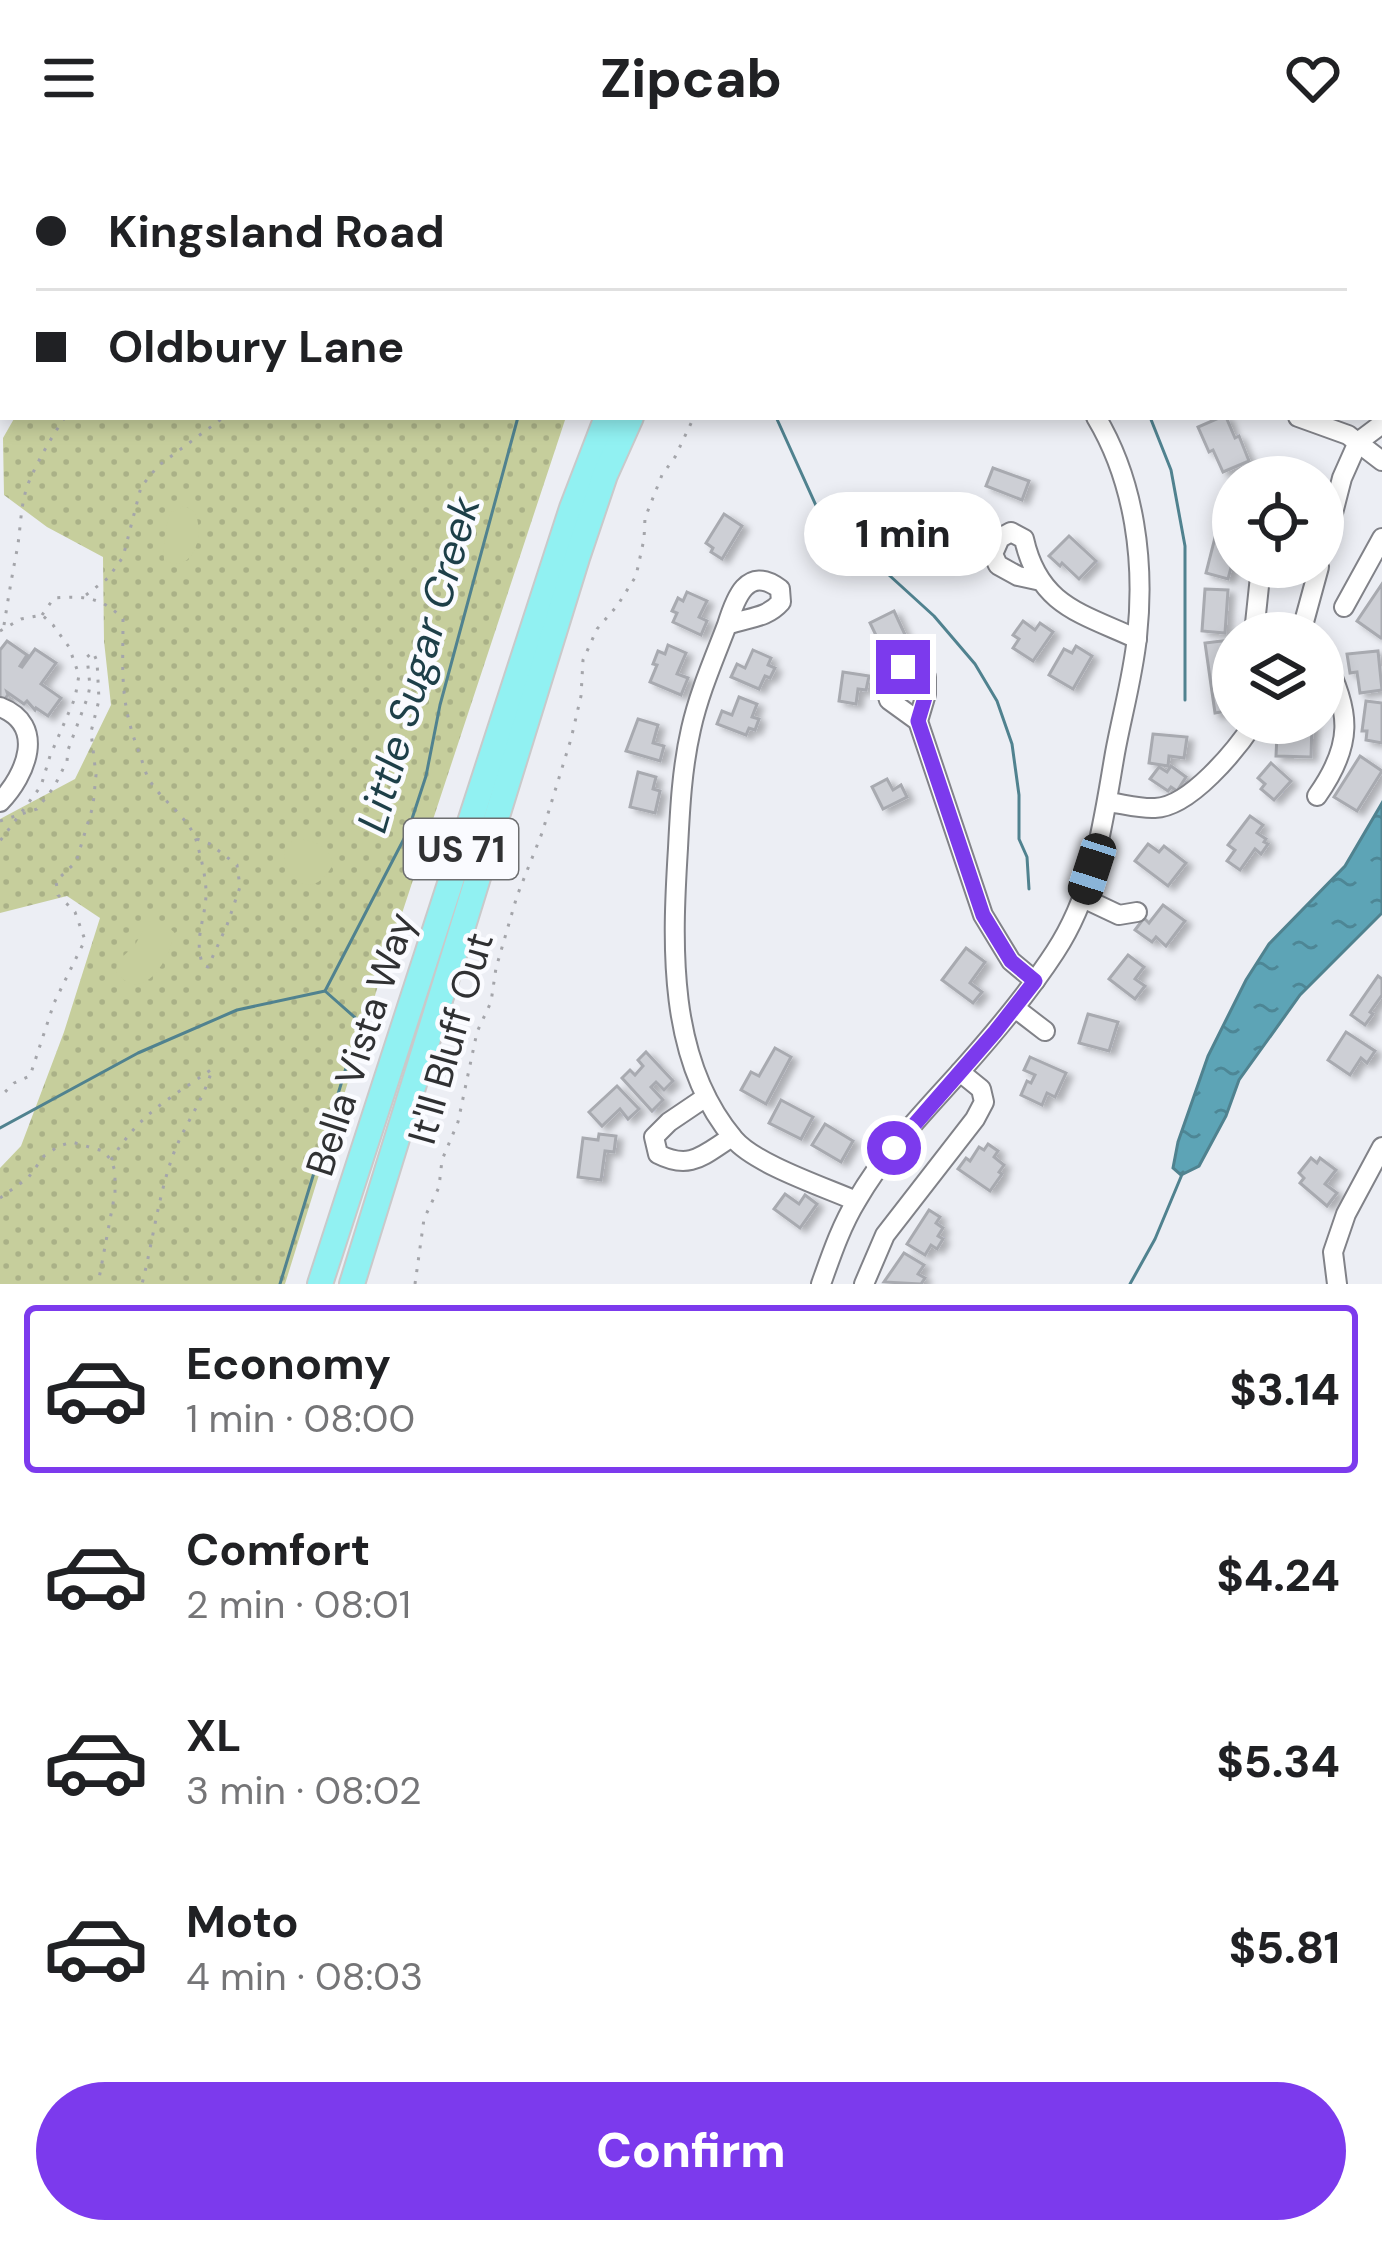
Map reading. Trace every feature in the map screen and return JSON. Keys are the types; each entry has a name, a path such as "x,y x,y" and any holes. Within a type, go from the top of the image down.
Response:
{"main road":[{"name":"Bella Vista Way","path":"320,1284 572,508 607,420"},
{"name":"Bella Vista Way","path":"352,1284 577,558 630,420"}],"street":[{"path":"821,1284 856,1201 910,1126 1015,1008 1058,947 1083,898 1101,842 1137,639 1140,573 1131,503 1097,420"},
{"path":"1308,420 1358,442 1382,461"},
{"path":"1344,474 1358,442 1382,424"},
{"path":"1344,607 1382,538"},
{"path":"1040,581 1067,606 1137,639"},
{"path":"727,625 692,723 682,782 674,932 680,1015 706,1097 742,1148 856,1201"},
{"path":"0,707 8,709 25,728 28,758 16,786 0,802"},
{"path":"1317,796 1344,749 1344,712"},
{"path":"918,721 983,915 1011,961 1035,981"},
{"path":"1108,802 1156,808 1173,805 1210,775 1236,744"},
{"path":"1083,898 1119,915 1137,912"},
{"path":"1015,1008 1046,1031"},
{"path":"864,1284 885,1235 984,1102 981,1089 960,1072"},
{"path":"706,1097 654,1137 658,1154 675,1163 692,1161 732,1137"},
{"path":"1337,1284 1333,1252 1346,1214 1382,1148"}],"path":[{"path":"2,630 27,486 63,420"},
{"path":"85,596 108,578 123,557 141,487 158,466 220,420"},
{"name":"It'll Bluff Out","path":"415,1284 424,1220 458,1122 477,1032 491,1002 517,896 571,740 583,661 597,629 636,576 645,518 693,420"},
{"path":"2,630 20,619 42,615 54,598 85,596 112,608 123,619 121,685 126,717 150,781 196,839 206,886 199,954 208,967 240,887 237,865 196,839"},
{"path":"0,841 41,787 75,698 79,675 69,647 42,615"},
{"path":"0,821 19,817 45,802 67,761 90,686 87,657 93,652 99,700 91,732 96,775 93,806 76,862 56,881 58,895 76,912 85,940 54,1003 30,1076 0,1097"},
{"path":"111,1160 137,1124 212,1069 206,1091 190,1114 172,1157 142,1284"},
{"path":"0,1198 59,1146 72,1142 103,1151 116,1171 98,1284"}],"green space":[{"path":"13,420 565,420 285,1284 0,1284 0,1168 21,1146 100,918 67,896 0,913 0,819 75,779 111,705 103,557 47,527 4,495 3,438"},
{"path":"185,506 197,520 198,540 190,557 174,564 164,560 166,528 171,512"},
{"path":"295,839 320,845 331,857 333,864 318,882 302,884 289,872 284,849"},
{"path":"153,922 162,922 174,932 167,954 145,982 126,981 116,972 117,962"}],"water":[{"path":"1382,803 1382,913 1300,995 1239,1080 1199,1166 1181,1175 1173,1168 1178,1142 1208,1056 1246,980 1269,944 1345,866"}],"building":[{"path":"1227,420 1247,456 1216,456 1213,450 1209,452 1198,427"},
{"path":"993,468 1029,481 1022,500 986,486"},
{"path":"724,514 742,526 722,559 706,543"},
{"path":"1069,536 1096,561 1079,579 1049,556"},
{"path":"1382,584 1382,637 1381,638 1357,621"},
{"path":"1205,589 1228,590 1226,612 1212,612 1212,632 1202,631"},
{"path":"687,592 707,601 699,617 707,621 701,635 673,622 678,598 683,601"},
{"path":"894,611 907,639 884,652 870,623"},
{"path":"1023,621 1035,630 1040,623 1053,632 1033,661 1013,648 1019,639 1013,635"},
{"path":"7,641 27,655 22,667 35,649 56,663 41,684 61,698 48,716 7,692 0,699 0,650"},
{"path":"1212,642 1212,692 1205,643"},
{"path":"668,645 686,653 677,674 688,678 681,695 650,682 658,651 665,654"},
{"path":"1076,646 1092,656 1073,689 1049,675 1064,649 1072,653"},
{"path":"753,650 771,658 768,665 775,668 759,689 731,677 737,664 745,668"},
{"path":"1378,651 1382,690 1360,693 1357,672 1350,673 1347,654"},
{"path":"843,672 869,676 866,690 858,689 856,704 839,701"},
{"path":"739,697 757,704 752,717 759,719 755,730 749,728 746,735 717,724 722,711 732,715"},
{"path":"1366,701 1382,703 1382,743 1366,740 1367,731 1362,731"},
{"path":"638,719 658,725 653,743 664,746 660,761 626,751"},
{"path":"1153,734 1187,737 1184,758 1169,756 1168,766 1149,763"},
{"path":"1277,744 1311,744 1311,757 1276,756"},
{"path":"1360,756 1382,771 1357,811 1334,797"},
{"path":"1271,763 1291,781 1274,800 1261,789 1265,784 1258,778"},
{"path":"1171,766 1186,777 1177,791 1171,787 1168,791 1150,779 1159,767 1167,772"},
{"path":"638,772 656,777 653,789 660,791 655,813 630,807"},
{"path":"887,779 893,790 901,785 907,797 883,809 872,787"},
{"path":"1250,816 1263,825 1257,833 1268,844 1261,854 1255,849 1240,870 1227,861 1235,850 1228,845"},
{"path":"1148,844 1159,852 1164,846 1186,863 1168,886 1135,861"},
{"path":"1163,905 1185,921 1166,946 1135,930 1144,918 1149,923"},
{"path":"966,948 985,962 970,983 982,992 973,1003 942,980"},
{"path":"1128,955 1144,967 1135,979 1145,986 1135,999 1109,979"},
{"path":"1378,976 1382,995 1365,1025 1351,1015"},
{"path":"1088,1014 1118,1022 1109,1051 1079,1043"},
{"path":"1346,1032 1375,1051 1367,1063 1361,1058 1350,1075 1328,1060"},
{"path":"775,1048 791,1057 766,1104 741,1090 751,1072 759,1076"},
{"path":"646,1052 673,1081 664,1090 656,1082 651,1087 663,1100 652,1111 622,1078 630,1070 635,1075 643,1066 638,1060"},
{"path":"1030,1057 1066,1073 1055,1097 1047,1093 1042,1105 1021,1095 1035,1075 1024,1070"},
{"path":"617,1086 639,1109 628,1119 620,1109 602,1126 589,1112"},
{"path":"781,1100 813,1117 801,1139 769,1123"},
{"path":"825,1124 853,1141 841,1162 812,1145"},
{"path":"599,1134 616,1136 614,1152 605,1151 601,1180 578,1177 583,1138 598,1140"},
{"path":"988,1144 998,1151 994,1157 1004,1165 990,1191 958,1169"},
{"path":"1311,1158 1317,1163 1320,1158 1336,1170 1325,1184 1337,1193 1327,1206 1300,1183 1304,1178 1299,1173"},
{"path":"785,1194 799,1204 805,1195 817,1204 800,1228 774,1209"},
{"path":"929,1210 940,1217 936,1223 943,1228 938,1236 943,1239 925,1255 907,1244"},
{"path":"904,1253 924,1265 918,1274 925,1278 921,1284 884,1282"}],"waterway":[{"name":"Little Sugar Creek","path":"0,1128 138,1053 237,1010 325,991 408,831 517,420"},
{"path":"777,420 832,541 866,549 934,616 975,664 997,701 1012,744 1019,839 1027,857 1029,889"},
{"path":"1151,420 1171,470 1185,546 1185,700"},
{"path":"280,1284 360,1022 325,991"},
{"path":"1130,1284 1183,1172"}],"route":[{"path":"894,1148 1035,981 1011,961 983,915 918,721 926,677 903,667"}]}
